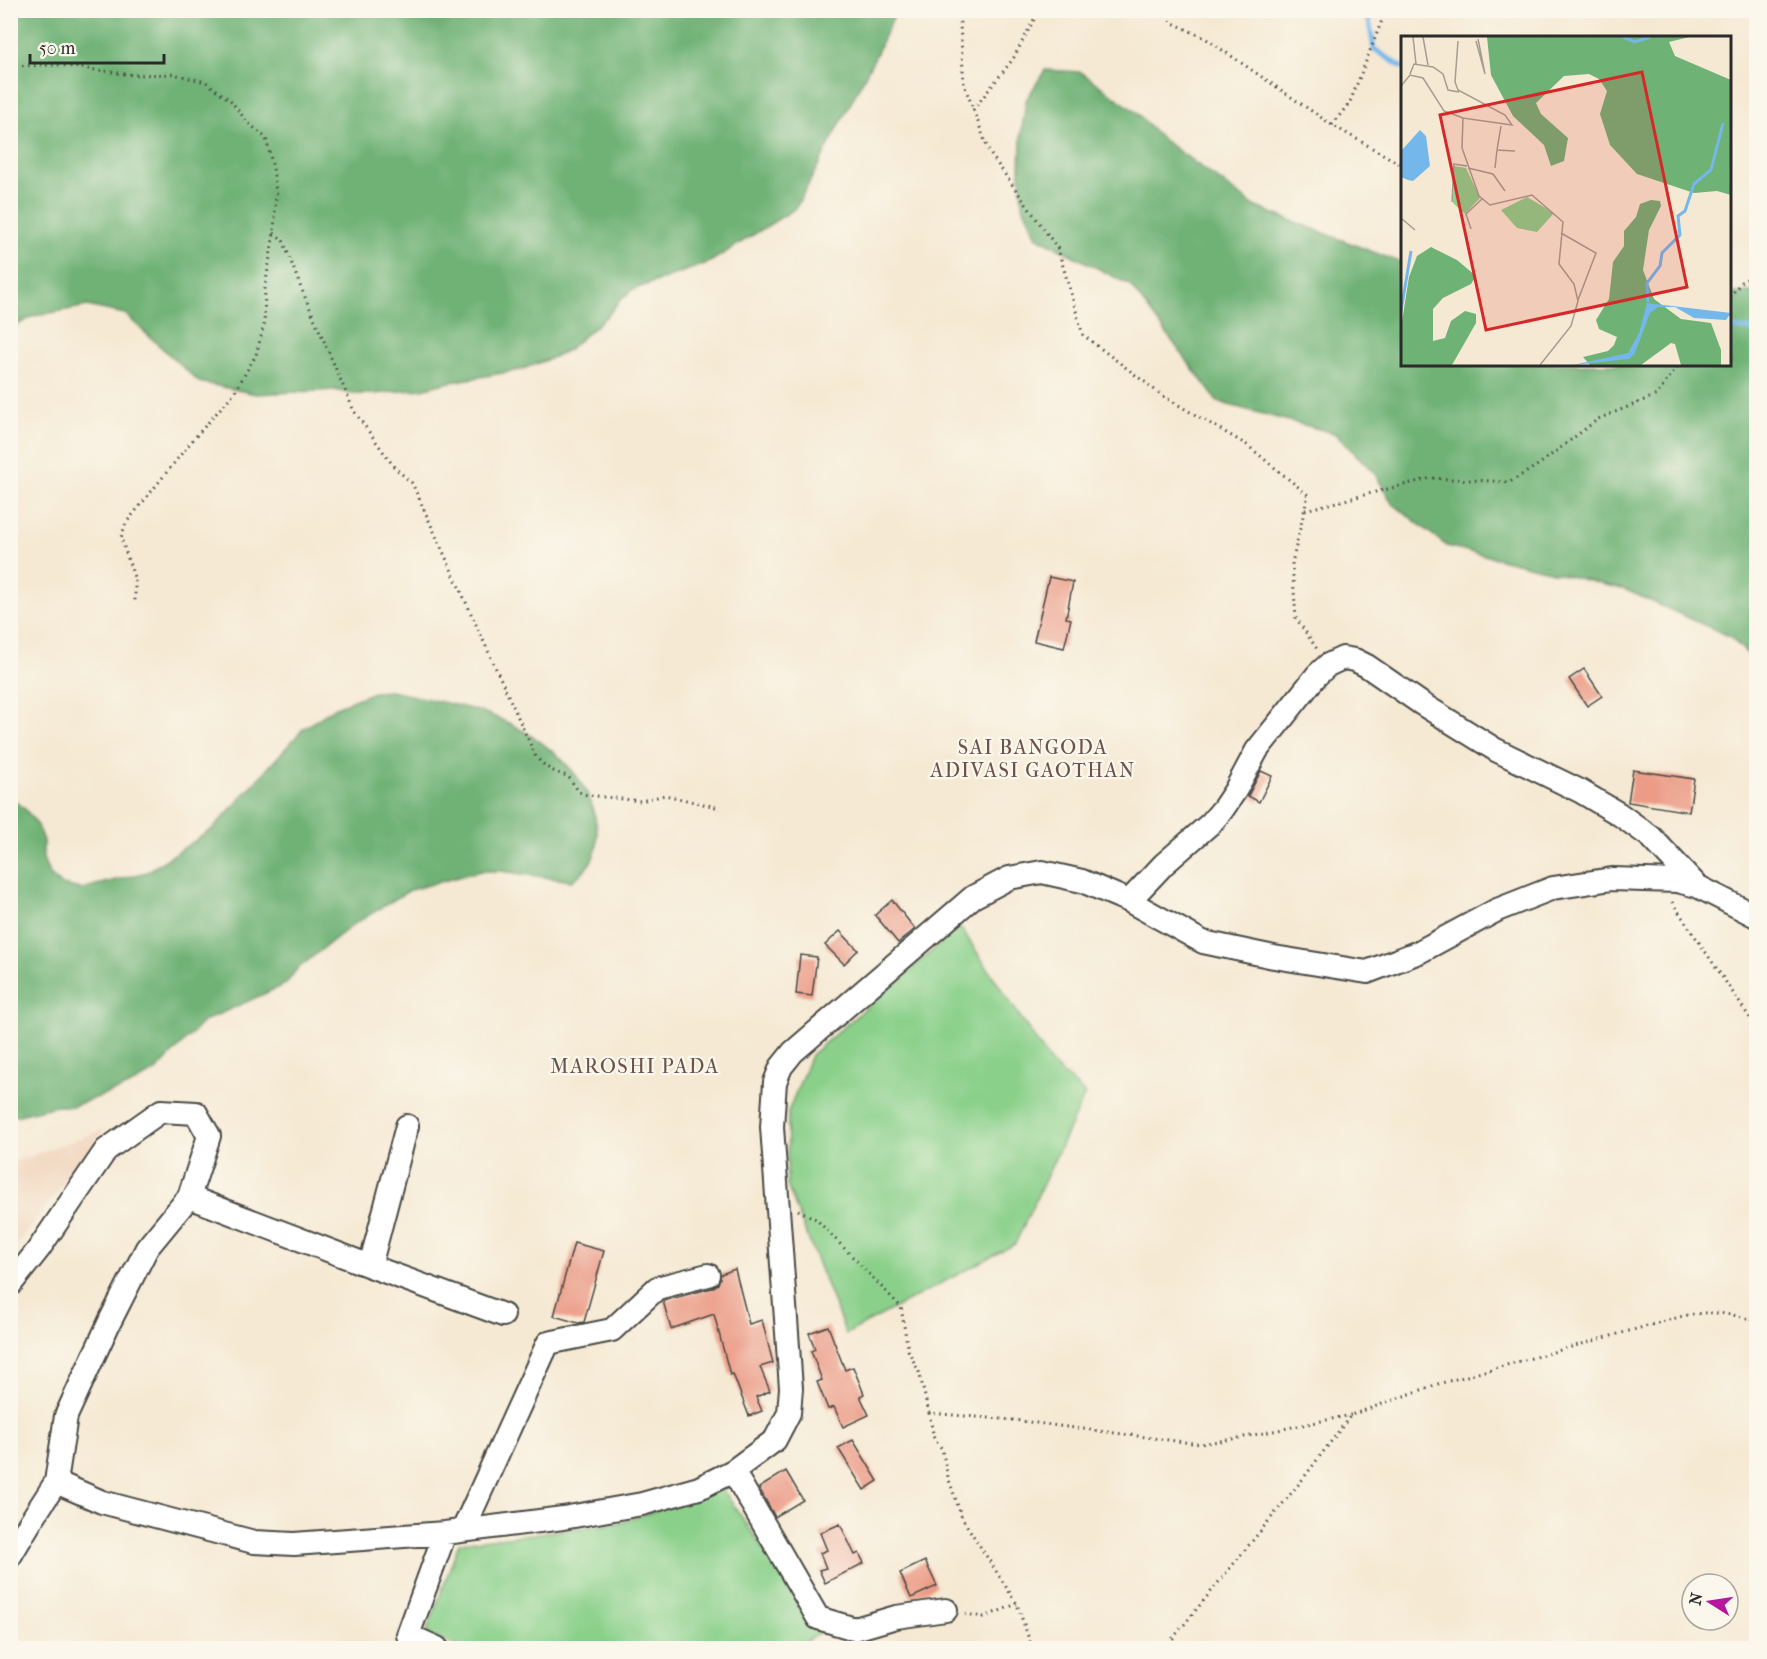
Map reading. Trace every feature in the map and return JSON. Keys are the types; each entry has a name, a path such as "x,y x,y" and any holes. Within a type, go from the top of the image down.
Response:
{"street":[{"path":"1129,901 1164,864 1211,823 1223,809 1257,750 1317,675 1328,665 1343,658 1355,660 1367,666 1422,704 1496,750 1580,791 1618,814 1651,837 1697,886"},
{"path":"56,1482 102,1502 254,1542 294,1544 454,1532 562,1518 642,1504 699,1488 733,1471 775,1440 789,1413 791,1388 772,1127 775,1082 781,1067 793,1052 973,897 1009,878 1042,872 1082,881 1129,901 1203,942 1274,957 1367,972 1419,952 1497,910 1553,888 1612,879 1677,881 1697,886 1756,916"},
{"path":"10,1285 38,1250 106,1150 161,1111 196,1113 209,1136 189,1197 147,1248 105,1332 66,1416 56,1482 10,1556"},
{"path":"370,1266 407,1126"},
{"path":"189,1197 503,1315"},
{"path":"437,1648 408,1635 454,1532 548,1343 612,1330 657,1288 708,1275"},
{"path":"733,1471 818,1618 855,1629 896,1617 946,1610"}],"path":[{"path":"959,10 964,84 989,152 1058,249 1083,335 1163,396 1247,445 1308,495 1292,563 1296,618 1328,665"},
{"path":"973,110 1013,59 1040,10"},
{"path":"1163,10 1171,22 1205,38 1332,125 1401,164"},
{"path":"1332,125 1350,102 1386,10"},
{"path":"10,66 59,65 133,75 173,75 206,82 231,101 248,122 266,138 276,193 274,233 265,288 264,325 256,355 234,393 126,523 121,538 135,580 135,601"},
{"path":"274,233 283,240 354,411 395,468 412,483 536,757 556,773 568,776 579,792 587,795 641,801 665,795 720,808"},
{"path":"1731,296 1741,282 1756,274"},
{"path":"1304,510 1431,478 1510,482 1538,465 1598,419 1657,395 1678,366"},
{"path":"1658,880 1756,1027"},
{"path":"777,1200 816,1218 901,1307 908,1350 920,1371 934,1438 942,1449 948,1477 962,1518 1017,1604 1032,1648"},
{"path":"929,1413 1013,1420 1200,1444 1351,1415 1438,1384 1683,1316 1706,1311 1728,1313 1756,1321"},
{"path":"1165,1648 1302,1480 1351,1415"},
{"path":"946,1610 984,1617 1017,1604"}],"shaded area":[{"path":"105,1129 11,1252 11,1163"}],"green space":[{"path":"11,10 897,11 796,208 710,262 632,290 568,350 520,370 422,389 374,394 352,394 335,390 256,394 199,382 125,314 87,306 34,316 11,328"},
{"path":"1045,70 1081,72 1136,112 1161,138 1256,207 1401,263 1401,366 1731,366 1731,294 1756,291 1756,662 1729,636 1626,590 1447,546 1392,503 1374,472 1334,433 1218,402 1130,285 1037,237 1022,204 1021,136 1026,100"},
{"path":"391,691 482,712 522,730 556,754 582,785 591,803 596,823 597,841 594,856 586,869 572,881 501,871 480,871 410,890 354,924 296,970 286,984 204,1021 157,1070 129,1086 73,1106 56,1106 11,1117 11,798 25,809 37,824 43,841 43,858 49,874 62,885 81,889 147,872 213,829 303,729 336,707 374,692"},
{"path":"960,927 1051,1063 1085,1094 1015,1244 846,1334 787,1185 788,1112 811,1055"},
{"path":"721,1487 821,1632 796,1648 460,1648 426,1634 459,1543 620,1523"}],"building":[{"path":"1049,577 1073,582 1066,618 1071,619 1064,648 1034,641"},
{"path":"1584,669 1602,696 1587,706 1569,679"},
{"path":"1633,770 1694,779 1689,812 1628,802"},
{"path":"1261,771 1272,776 1259,802 1248,796"},
{"path":"892,900 915,929 898,943 875,915"},
{"path":"840,931 858,950 844,964 825,945"},
{"path":"800,955 817,957 812,996 796,994"},
{"path":"574,1243 604,1251 584,1322 578,1323 554,1316"},
{"path":"735,1269 749,1324 762,1320 773,1363 760,1367 770,1391 756,1397 762,1411 749,1416 733,1374 730,1375 714,1314 671,1329 663,1301 712,1288 718,1284 721,1274"},
{"path":"828,1326 845,1370 853,1367 864,1394 860,1396 869,1415 843,1427 834,1407 828,1409 817,1382 822,1380 811,1351 815,1349 809,1333"},
{"path":"853,1440 878,1481 864,1490 838,1448"},
{"path":"786,1471 803,1500 775,1517 759,1488"},
{"path":"840,1524 855,1555 859,1553 864,1563 825,1583 819,1570 826,1568 820,1553 827,1550 820,1533"},
{"path":"925,1561 937,1586 911,1598 900,1573"}],"waterway":[{"path":"1367,10 1374,49 1401,66"},
{"path":"1731,328 1756,330"}],"district":[{"name":"SAI BANGODA ADIVASI GAOTHAN","path":"1033,758"},
{"name":"MAROSHI PADA","path":"635,1066"}]}
